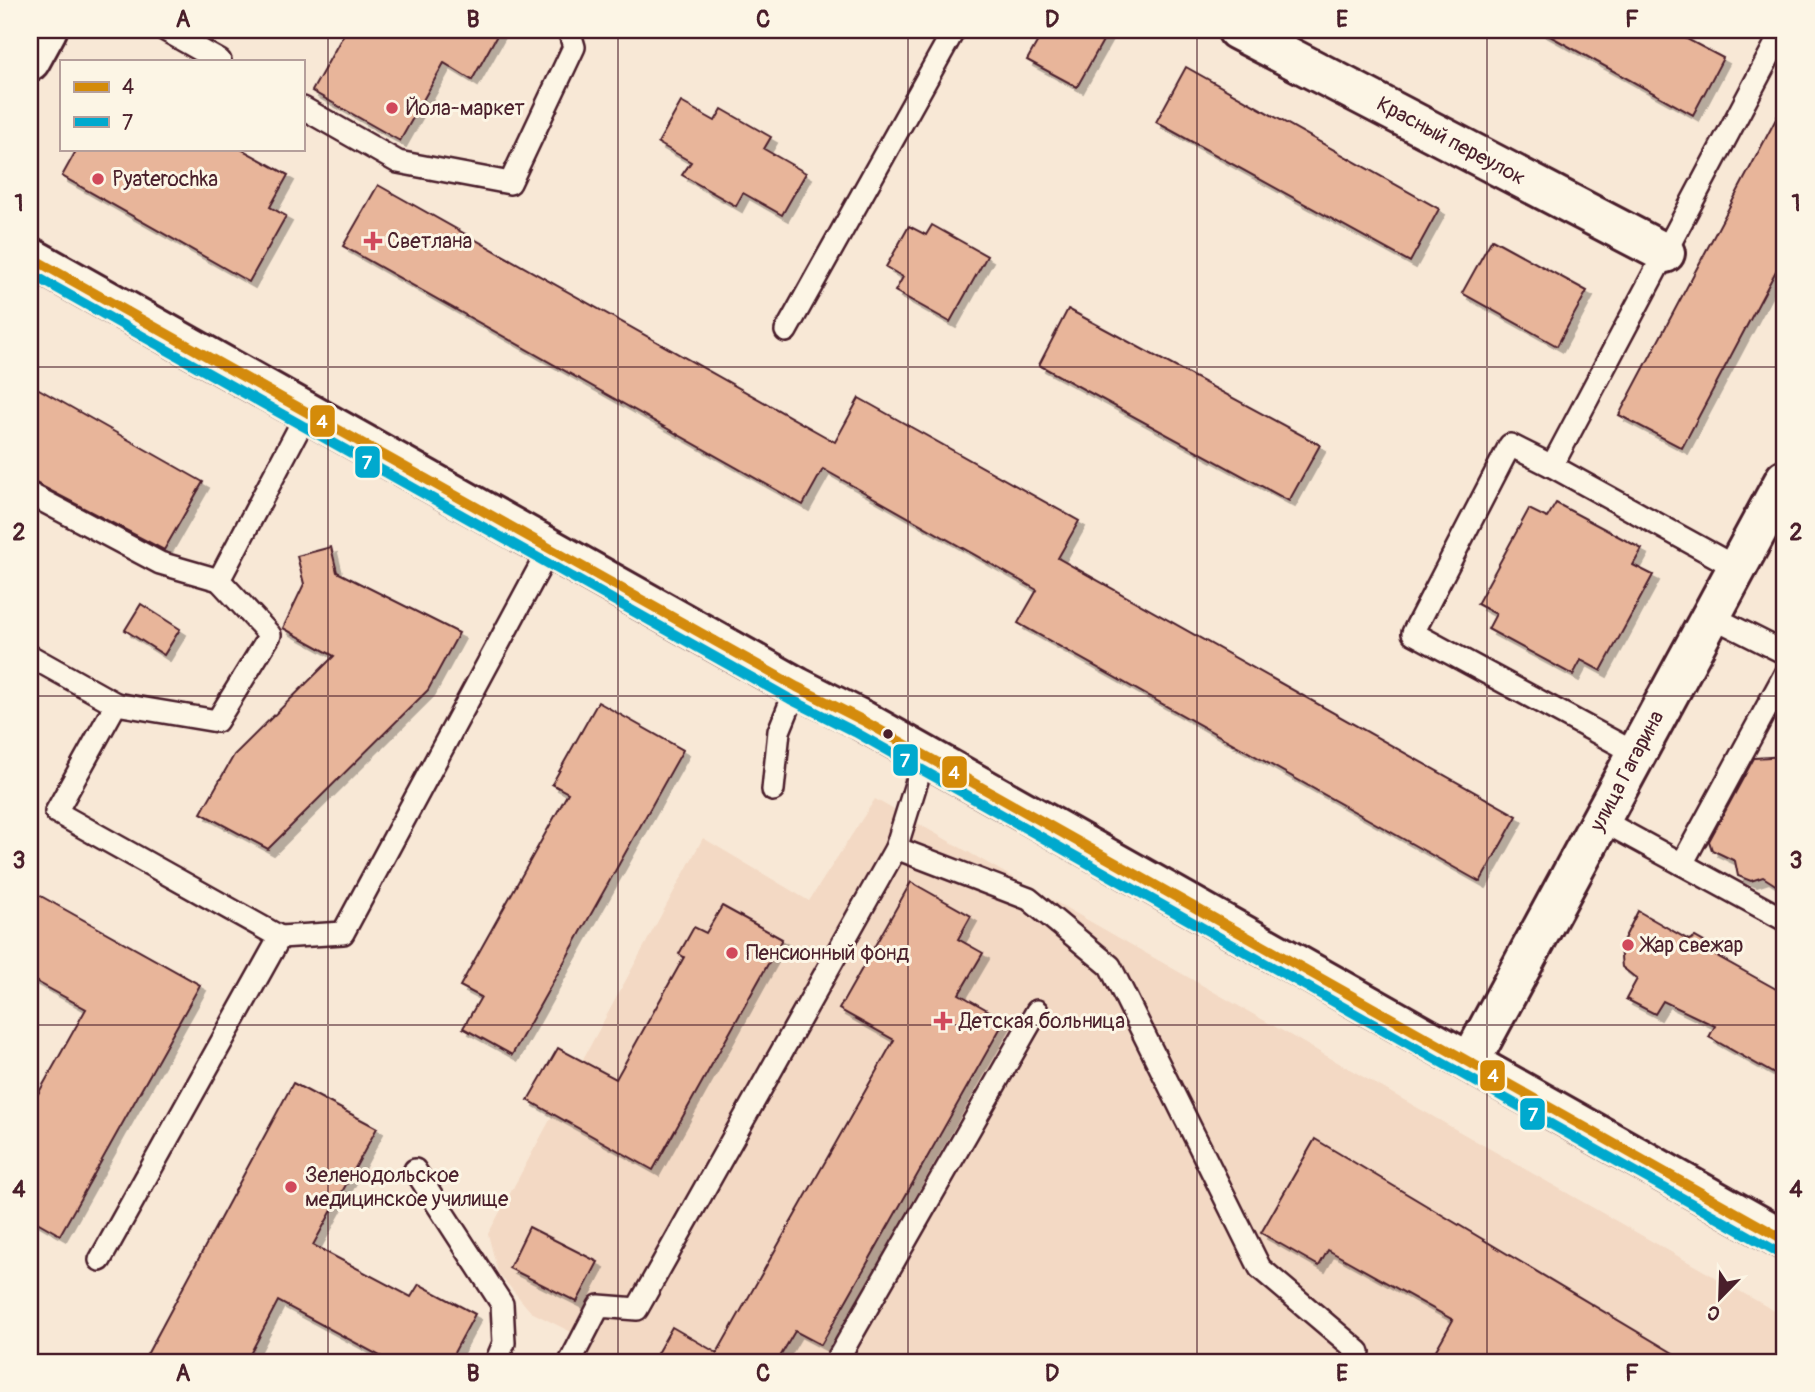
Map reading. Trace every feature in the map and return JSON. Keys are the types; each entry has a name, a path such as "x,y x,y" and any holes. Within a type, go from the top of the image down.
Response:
{"street":[{"path":"30,61 47,30"},
{"name":"Красный переулок","path":"1237,30 1665,253"},
{"path":"30,257 797,687 925,755 1785,1241"},
{"name":"улица Гагарина","path":"1470,1062 1785,479"}],"lane":[{"path":"165,30 218,60"},
{"path":"304,109 398,162 510,183 574,47 569,30"},
{"path":"786,331 954,30"},
{"path":"1552,466 1783,30"},
{"path":"219,580 307,413"},
{"path":"1637,754 1413,633 1510,445 1737,568"},
{"path":"30,494 160,563 219,580 270,635 217,721 116,704 30,656"},
{"path":"116,704 56,812 280,937 343,933 550,548"},
{"path":"1711,616 1785,653"},
{"path":"1682,864 1785,674"},
{"path":"773,790 779,731 797,687"},
{"path":"570,1362 599,1306 637,1309 896,848 925,755"},
{"path":"1601,820 1785,920"},
{"path":"896,848 1029,899 1110,966 1260,1268 1359,1352 1353,1362"},
{"path":"100,1260 280,937"},
{"path":"836,1362 1037,1011"},
{"path":"415,1170 502,1304 504,1343 496,1362"}],"shaded area":[{"path":"875,799 1785,1317 1785,1362 558,1362 573,1333 531,1312 498,1273 488,1234 703,838 809,901"}],"building":[{"path":"346,30 500,30 472,80 444,63 400,141 312,91"},
{"path":"1044,30 1109,30 1077,87 1027,60"},
{"path":"1539,30 1670,30 1723,58 1693,115"},
{"path":"1186,67 1439,209 1410,262 1156,122"},
{"path":"681,102 715,121 722,109 771,137 764,149 806,173 782,215 743,193 736,206 682,175 691,162 658,143"},
{"path":"1785,102 1785,254 1682,448 1619,415"},
{"path":"76,150 243,150 288,175 270,207 286,216 249,282 62,176"},
{"path":"378,185 835,442 859,398 1079,521 1058,558 1517,816 1480,882 1018,623 1037,590 823,469 803,505 343,246"},
{"path":"932,225 987,256 950,322 895,291 903,277 886,267 909,226 926,235"},
{"path":"1492,239 1587,291 1557,346 1462,293"},
{"path":"1068,309 1320,445 1289,501 1039,365"},
{"path":"30,384 203,482 164,550 30,480"},
{"path":"1556,503 1642,549 1633,565 1653,575 1601,671 1581,660 1573,675 1488,629 1496,614 1477,604 1529,509 1547,518"},
{"path":"331,547 337,572 459,633 428,690 268,849 201,813 234,755 334,656 283,628 304,584 297,556"},
{"path":"141,604 180,629 164,655 125,630"},
{"path":"598,702 683,750 512,1055 463,1028 481,997 460,986 568,793 552,784"},
{"path":"1785,756 1785,891 1763,877 1751,881 1738,876 1735,861 1712,850 1709,841 1754,758"},
{"path":"911,882 971,916 958,939 983,953 959,994 1005,1020 821,1345 795,1331 777,1362 652,1362 672,1327 717,1353 894,1040 839,1009"},
{"path":"30,890 200,985 60,1235 30,1218 30,1108 86,1009 30,978"},
{"path":"722,906 782,939 653,1170 528,1100 558,1048 616,1079 684,957 679,954 694,927 706,933"},
{"path":"1638,911 1689,940 1695,937 1709,945 1710,952 1785,994 1785,1080 1709,1037 1715,1026 1663,1001 1655,1014 1626,999 1637,979 1622,967 1620,947"},
{"name":"Зеленодольское медицинское училище","path":"293,1083 377,1128 313,1245 411,1297 419,1284 475,1314 449,1362 391,1362 278,1301 246,1362 143,1362"},
{"path":"1315,1139 1688,1362 1429,1362 1453,1320 1328,1250 1319,1266 1261,1233"},
{"path":"529,1227 598,1262 577,1302 509,1268"}],"transit line":[{"name":"4","path":"30,257 797,687 862,720 1785,1240"},
{"name":"7","path":"30,273 790,699 855,732 1778,1252"}],"place":[{"name":"Йола-маркет","path":"392,108"},
{"name":"Pyaterochka","path":"98,179"},
{"name":"Светлана","path":"373,241"},
{"name":"Жар свежар","path":"1628,945"},
{"name":"Пенсионный фонд","path":"732,953"},
{"name":"Детская больница","path":"943,1021"},
{"name":"Зеленодольское медицинское училище","path":"291,1187"}]}
